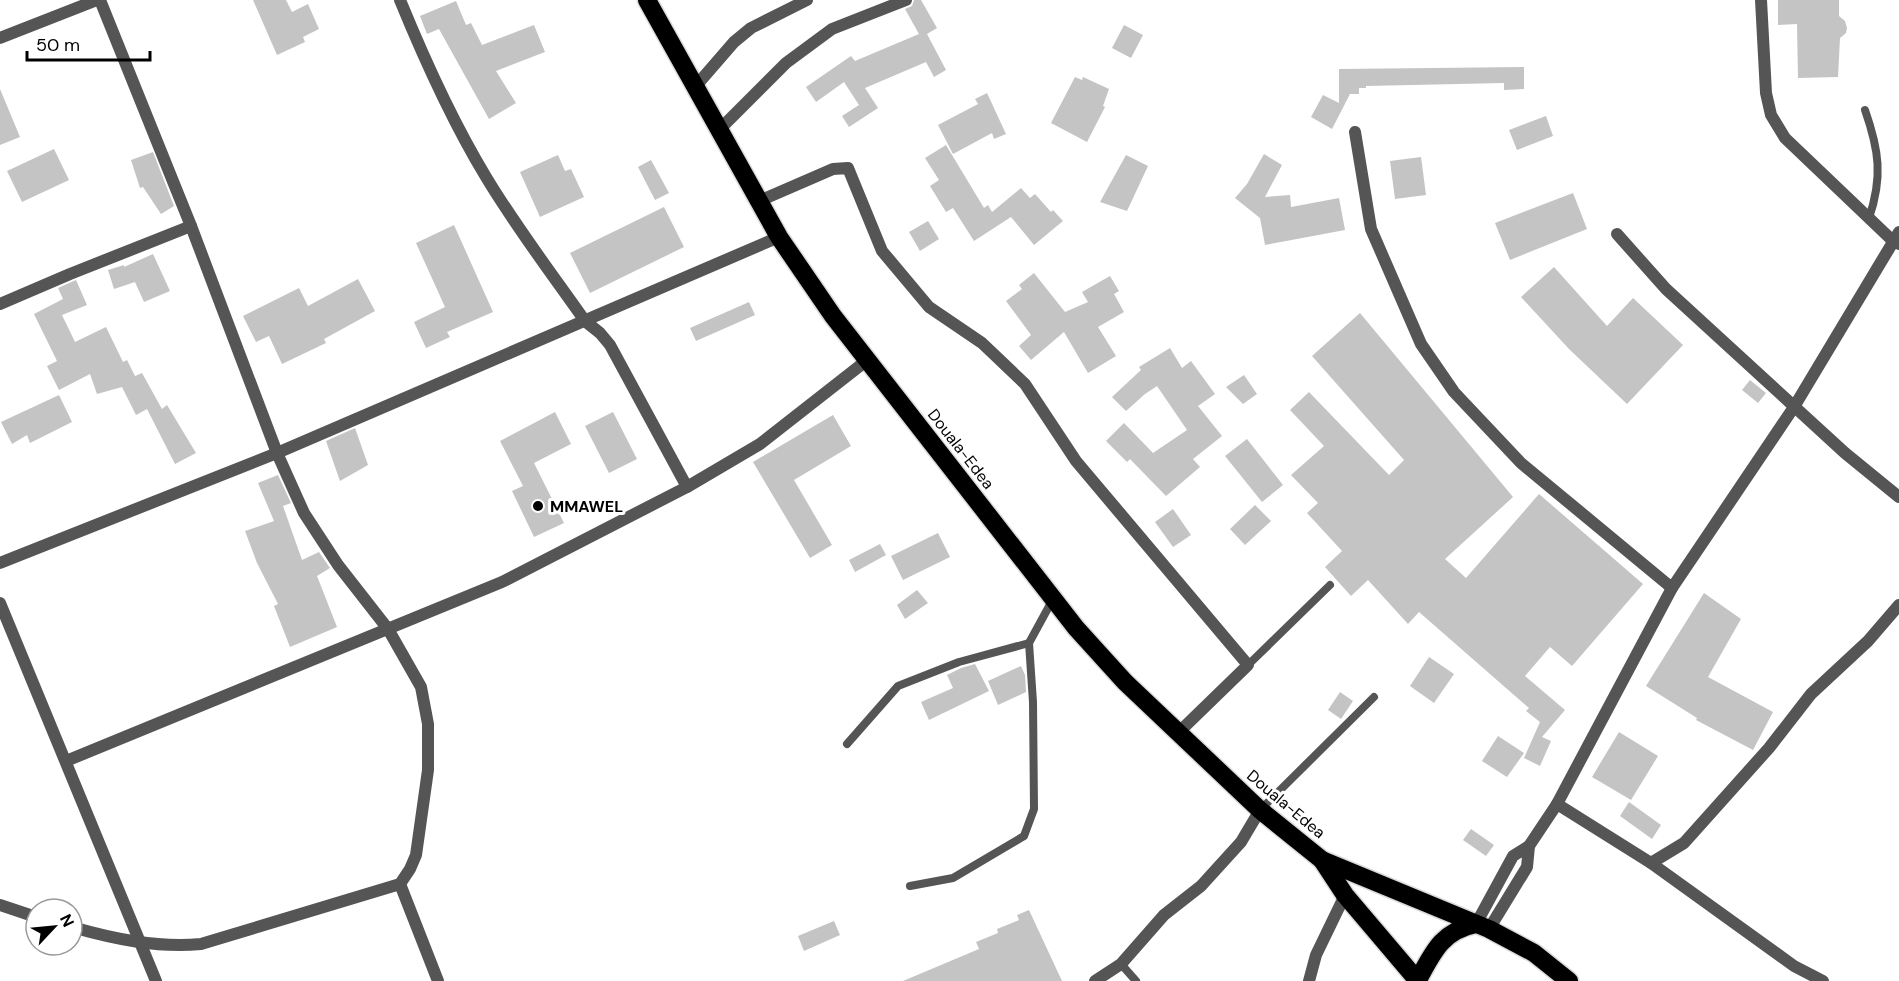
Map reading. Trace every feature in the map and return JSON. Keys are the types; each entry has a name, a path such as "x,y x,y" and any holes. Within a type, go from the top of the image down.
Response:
{"highway":[{"name":"Douala-Edea","path":"647,0 779,237 866,361 1076,628 1125,682 1260,810 1322,860 1483,926 1534,953 1569,981"},
{"name":"Douala-Edea","path":"1322,860 1345,895 1418,981"},
{"path":"1418,981 1436,947 1448,936 1460,927 1483,926"}],"street":[{"path":"0,38 98,0 191,226 277,453 304,513 338,565 388,629 420,687 428,724 428,770 416,855 400,884 201,944 176,946 140,943 84,930"},
{"path":"400,0 450,112 487,178 519,228 585,321 610,345 687,487"},
{"path":"695,87 734,42 751,27 807,0"},
{"path":"719,130 786,63 832,29 906,0"},
{"path":"1483,926 1514,856 1529,846 1557,804 1672,588 1794,407 1897,239 1869,218 1785,138 1771,115 1766,93 1761,0"},
{"path":"1355,132 1371,229 1421,344 1454,392 1521,463 1672,588"},
{"path":"759,201 833,168 848,168 882,251 929,307 982,343 1025,384 1076,461 1248,665 1178,734"},
{"path":"0,304 191,226"},
{"path":"1617,234 1666,289 1845,453 1899,497"},
{"path":"0,563 277,453 779,237"},
{"path":"66,761 502,582 687,487 760,444 866,361"},
{"path":"0,603 156,981"},
{"path":"1651,863 1684,843 1769,748 1811,694 1868,641 1899,605"},
{"path":"1557,804 1651,863 1794,966 1823,981"},
{"path":"1095,981 1121,964 1164,915 1201,886 1241,842 1260,810"},
{"path":"400,884 438,981"},
{"path":"1309,981 1316,955 1345,895"},
{"path":"0,905 24,913"}],"lane":[{"path":"1865,110 1879,165 1876,198 1869,218"},
{"path":"1248,665 1330,585"},
{"path":"910,886 953,878 1024,836 1034,809 1033,702 1029,643 1053,598"},
{"path":"848,744 898,686 959,662 1029,643"},
{"path":"1260,810 1374,697"},
{"path":"1121,964 1136,981"}],"building":[{"path":"253,0 286,0 292,12 308,4 319,29 303,37 305,42 277,55"},
{"path":"914,0 921,0 937,28 927,34 946,70 934,77 926,62 865,88 878,108 849,127 842,116 859,105 844,82 816,102 806,87 851,56 855,61 919,34 905,9 912,6"},
{"path":"1778,0 1839,0 1839,16 1845,21 1847,28 1846,33 1840,38 1838,77 1798,78 1797,24 1778,25"},
{"path":"456,1 466,25 471,23 482,45 534,25 545,52 496,71 516,103 489,119 439,29 427,34 420,16"},
{"path":"1124,25 1143,35 1131,58 1112,48"},
{"path":"1524,67 1524,89 1504,90 1504,83 1366,86 1366,88 1359,88 1359,94 1350,94 1332,129 1311,117 1323,95 1339,103 1339,69"},
{"path":"1075,77 1082,80 1083,77 1109,89 1103,106 1105,107 1087,142 1051,123"},
{"path":"0,89 20,137 0,145"},
{"path":"987,93 1006,134 994,139 992,133 953,154 938,125 978,104 975,99"},
{"path":"1546,116 1553,136 1517,150 1509,130"},
{"path":"946,145 984,208 988,205 992,212 1021,188 1030,198 1035,194 1051,212 1053,210 1063,221 1034,245 1011,217 974,241 953,208 946,212 930,186 939,180 925,158"},
{"path":"54,149 69,180 22,202 7,171"},
{"path":"153,152 174,206 161,214 143,187 140,188 131,160"},
{"path":"1264,154 1282,165 1265,197 1290,195 1291,207 1339,198 1345,230 1265,245 1260,218 1235,198 1247,184"},
{"path":"558,155 565,171 571,169 584,197 540,217 520,172"},
{"path":"1126,155 1148,166 1127,211 1100,202"},
{"path":"1421,157 1426,195 1395,199 1390,161"},
{"path":"651,160 669,193 655,200 638,167"},
{"path":"1573,193 1587,229 1510,260 1495,223"},
{"path":"664,207 684,247 590,293 570,253"},
{"path":"928,221 939,239 920,251 909,232"},
{"path":"454,225 493,312 447,332 450,337 426,348 414,322 445,307 416,243"},
{"path":"153,254 170,291 144,302 135,282 114,289 108,270 124,265 124,267"},
{"path":"1554,267 1607,326 1633,298 1683,345 1627,404 1569,349 1521,297"},
{"path":"1034,273 1065,312 1088,302 1082,292 1110,276 1119,291 1114,294 1124,312 1098,327 1116,356 1088,373 1064,332 1031,360 1019,346 1031,335 1006,301 1022,289 1019,285"},
{"path":"358,279 375,311 324,339 326,343 282,364 269,336 256,342 243,316 299,288 308,306"},
{"path":"76,280 87,305 62,315 75,342 106,327 123,362 127,360 135,376 142,373 162,409 167,405 196,453 175,464 147,409 136,415 122,387 97,394 90,374 59,390 47,366 57,361 34,314 63,299 58,288"},
{"path":"749,302 755,315 696,341 690,328"},
{"path":"1360,313 1513,497 1445,559 1466,578 1539,494 1643,584 1572,666 1550,647 1525,676 1565,710 1542,737 1551,741 1540,766 1524,758 1540,722 1526,711 1529,708 1419,612 1408,624 1368,580 1351,596 1325,567 1342,551 1307,513 1318,503 1291,475 1324,446 1290,410 1309,392 1389,475 1404,460 1312,356"},
{"path":"1170,348 1182,368 1191,361 1215,394 1198,406 1222,436 1193,459 1200,467 1166,496 1130,459 1127,462 1106,441 1124,423 1153,453 1187,430 1157,386 1126,411 1112,397 1141,370 1139,367"},
{"path":"1244,375 1257,394 1243,404 1226,387"},
{"path":"1750,380 1766,393 1758,403 1742,390"},
{"path":"59,395 72,422 30,443 27,435 12,444 1,422"},
{"path":"555,412 571,444 534,463 564,523 534,537 512,491 523,486 500,441"},
{"path":"613,412 637,459 609,473 585,426"},
{"path":"833,415 851,446 794,480 832,545 810,558 753,462"},
{"path":"355,428 368,465 340,481 326,441"},
{"path":"1247,439 1283,485 1262,502 1225,456"},
{"path":"278,475 291,503 283,506 302,560 319,552 330,568 317,576 337,627 290,647 274,606 278,604 257,563 245,531 274,521 258,483"},
{"path":"1255,505 1271,521 1245,545 1230,529"},
{"path":"1173,509 1191,535 1173,547 1155,522"},
{"path":"938,533 950,557 903,580 891,556"},
{"path":"880,544 886,555 855,572 849,560"},
{"path":"917,590 928,603 905,619 897,605"},
{"path":"1704,593 1741,619 1708,677 1773,712 1753,750 1696,720 1697,718 1646,686"},
{"path":"1429,657 1454,674 1434,703 1410,686"},
{"path":"975,664 989,691 929,720 921,702 953,688 947,675"},
{"path":"1021,666 1025,675 1026,692 998,705 988,681"},
{"path":"1340,692 1353,701 1341,719 1328,710"},
{"path":"1619,732 1658,756 1631,800 1592,777"},
{"path":"1498,736 1524,753 1507,777 1482,761"},
{"path":"1629,802 1661,825 1652,839 1620,816"},
{"path":"1471,829 1494,845 1486,856 1463,840"},
{"path":"1029,910 1062,981 903,981 979,949 976,942 998,933 997,929 1019,920 1017,915"},
{"path":"834,921 840,935 804,951 798,936"}],"place":[{"name":"MMAWEL","path":"538,506"}]}
